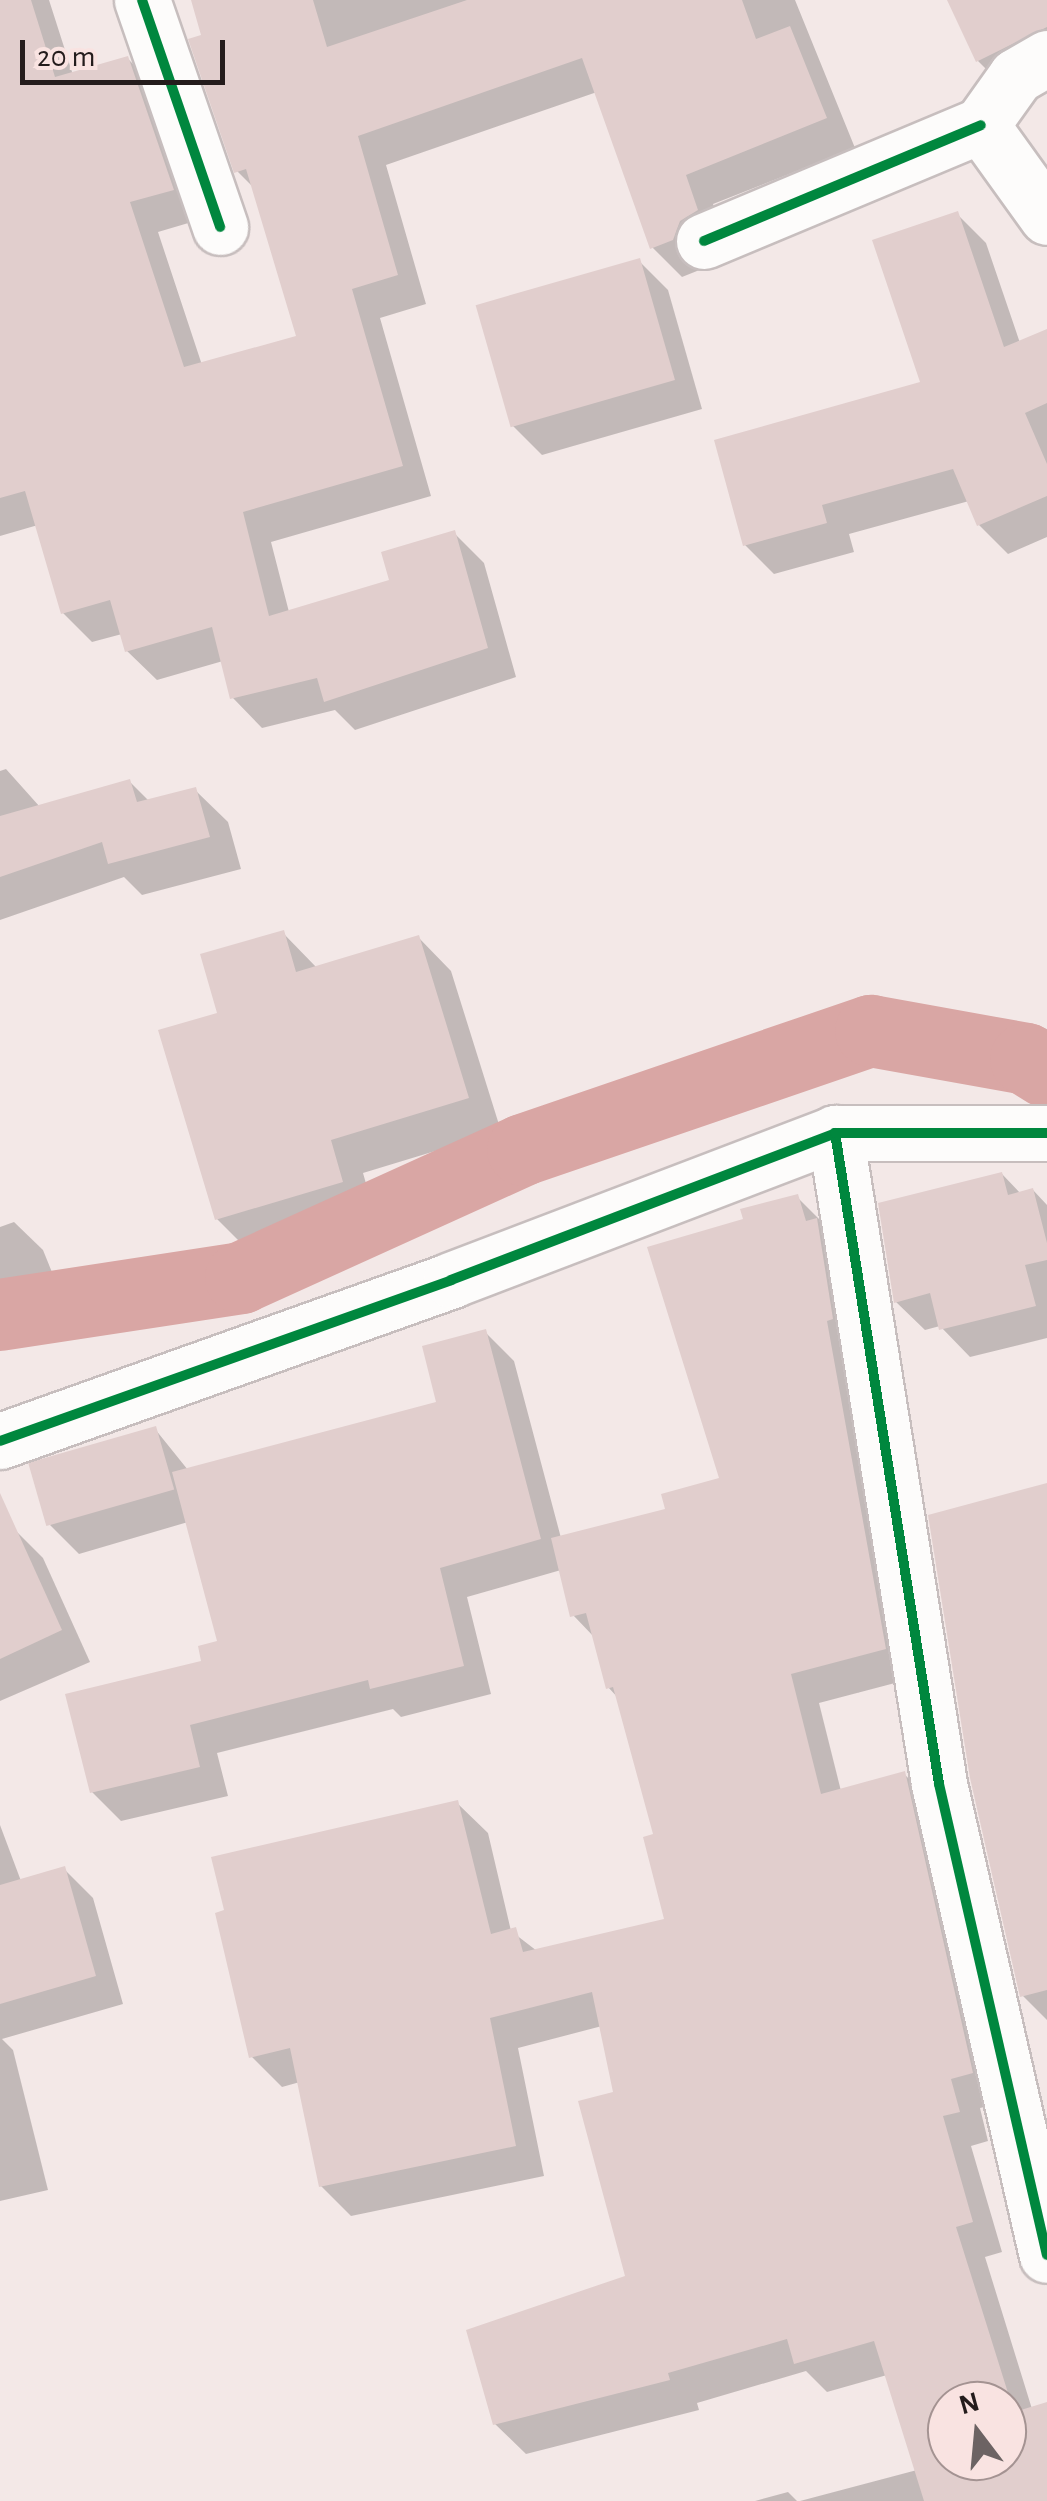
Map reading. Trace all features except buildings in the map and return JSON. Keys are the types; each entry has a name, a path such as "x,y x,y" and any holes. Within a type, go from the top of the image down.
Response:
{"street":[{"path":"142,0 220,227"},
{"path":"704,241 981,126 1016,76 1047,58"},
{"path":"981,126 1047,217"},
{"path":"835,1132 939,1784 1047,2255"},
{"path":"0,1440 452,1280 835,1132 1047,1133"}],"waterway":[{"path":"0,1315 241,1278 523,1150 871,1031 1026,1059 1047,1072"}],"cycle path":[{"path":"142,0 220,227"},
{"path":"704,241 981,125"},
{"path":"835,1133 939,1784 1047,2255"},
{"path":"0,1441 451,1280 835,1133 1047,1133"}]}
